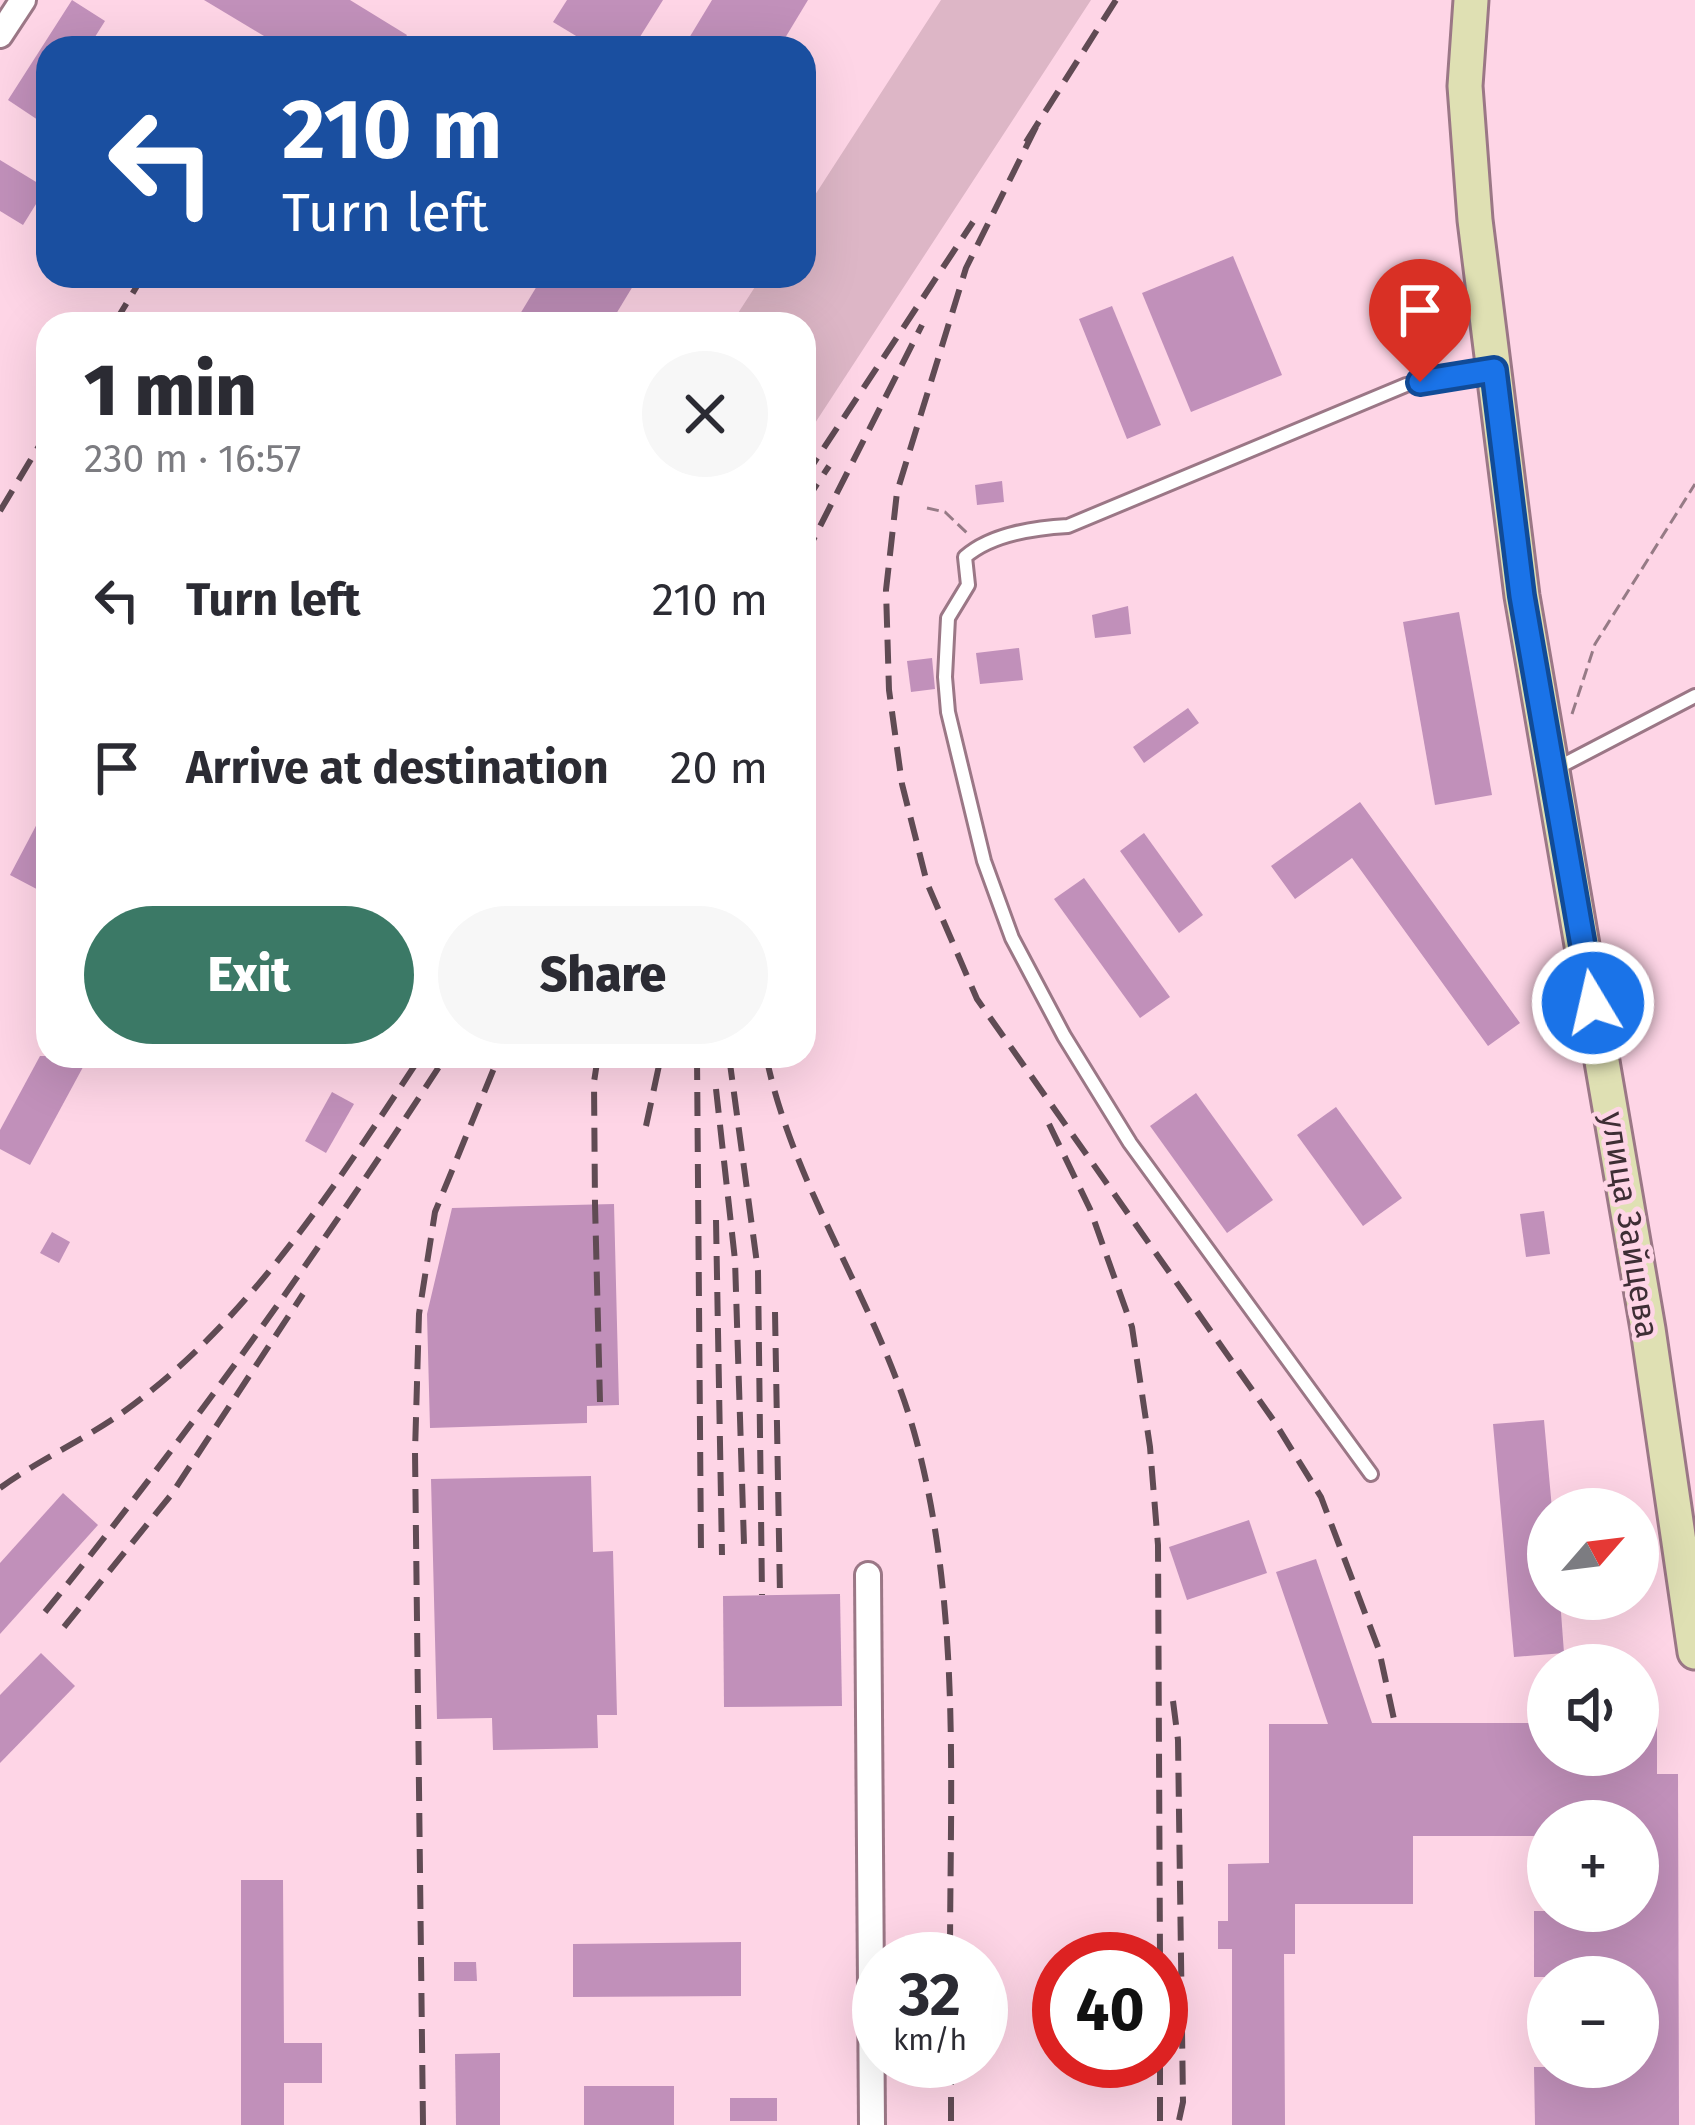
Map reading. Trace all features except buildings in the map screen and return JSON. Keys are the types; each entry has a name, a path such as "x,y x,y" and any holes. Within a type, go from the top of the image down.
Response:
{"street":[{"path":"0,35 23,0"},
{"name":"улица Зайцева","path":"1471,0 1465,86 1475,220 1522,596 1648,1329 1695,1652"},
{"path":"868,1575 872,2125"}],"lane":[{"path":"1371,1474 1130,1143 1064,1036 1012,938 978,839 948,712 948,618 968,585 965,557 979,544 1039,528 1068,526 1406,386 1494,370"},
{"path":"1554,770 1695,696"}],"path":[{"path":"1568,728 1594,644 1695,484"},
{"path":"927,508 945,512 979,544"}],"shaded area":[{"path":"941,0 1091,0 816,422 816,312 739,312 754,288 816,288 816,193"}],"railway":[{"path":"1026,142 1116,0"},
{"path":"1036,127 966,268 897,492 886,590 889,690 902,784 927,883 977,999 1274,1421 1321,1497 1379,1650 1395,1724"},
{"path":"816,460 973,222"},
{"path":"121,312 136,288"},
{"path":"816,534 922,325"},
{"path":"0,511 36,451"},
{"path":"816,486 829,466"},
{"path":"0,1488 126,1410 213,1334 324,1200 413,1068"},
{"path":"45,1612 253,1339 438,1068"},
{"path":"423,2125 415,1452 419,1314 435,1212 494,1068"},
{"path":"596,1068 600,1402"},
{"path":"646,1126 658,1068"},
{"path":"697,1068 701,1553"},
{"path":"731,1068 758,1271 762,1595"},
{"path":"769,1068 796,1154 900,1390 930,1503 947,1632 950,1932"},
{"path":"716,1089 735,1260 744,1544"},
{"path":"1049,1124 1090,1209 1132,1327 1150,1447 1158,1545 1160,1932"},
{"path":"716,1220 722,1555"},
{"path":"64,1627 171,1495 303,1294"},
{"path":"775,1312 780,1595"},
{"path":"1173,1701 1178,1740 1183,2102 1178,2125"},
{"path":"951,2088 951,2125"},
{"path":"1160,2088 1160,2125"}],"route":[{"path":"1420,382 1494,370 1522,596 1593,1003"}]}
